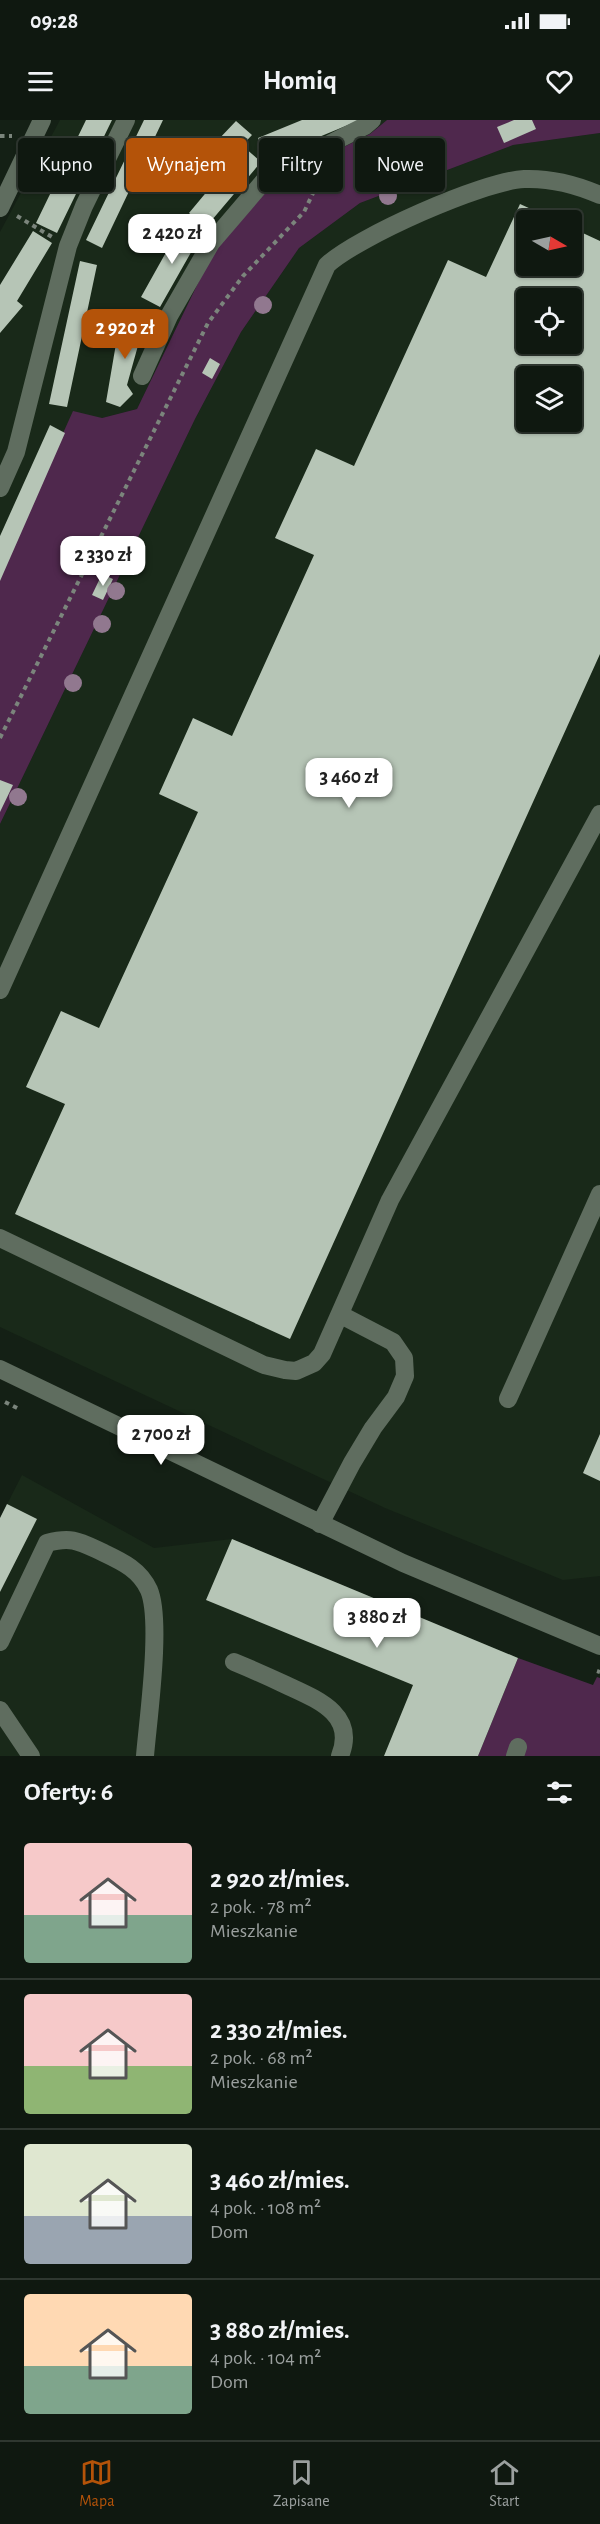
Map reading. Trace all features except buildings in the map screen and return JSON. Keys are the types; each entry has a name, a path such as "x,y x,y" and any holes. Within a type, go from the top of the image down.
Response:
{"street":[{"path":"0,208 42,120"},
{"path":"0,488 16,452 68,246 84,206 126,120"},
{"path":"341,138 372,120"},
{"path":"0,990 327,265 365,240 474,190 494,184 522,179 550,180 600,195"},
{"path":"142,376 169,316 211,243 259,187"},
{"path":"0,1238 275,1368 296,1371 314,1363 330,1339 390,1200 600,814"},
{"path":"508,1399 600,1194"},
{"path":"320,1524 352,1462 396,1397 405,1376 404,1358 393,1342 340,1315"},
{"path":"0,1369 421,1571 600,1646"},
{"path":"0,1642 47,1543 65,1538 84,1543 126,1563 140,1576 149,1592 155,1622 145,1756"},
{"path":"234,1662 326,1703 338,1717 345,1735 340,1756"},
{"path":"0,1710 31,1756"}],"path":[{"path":"0,738 208,323 243,276 304,212 313,192"},
{"path":"34,227 54,238"},
{"path":"5,1402 21,1410"}],"shaded area":[{"path":"60,120 387,120 370,134 355,138 355,141 343,147 343,138 259,138 259,192 265,192 215,248 137,409 102,418 0,573 0,232 21,192 114,192 114,138 50,138"},
{"path":"387,120 600,120 600,133 513,145 445,171 445,138 362,138"},
{"path":"600,133 600,1576 563,1580 385,1508 0,1327 0,824 195,419 241,332 299,248 360,203 389,192 445,192 445,171 513,145"},
{"path":"355,141 355,192 389,192 360,203 299,248 241,332 195,419 0,824 0,573 73,411 102,418 137,409 215,248 265,192 343,192 343,147"},
{"path":"22,1475 154,1548 232,1539 518,1658 478,1756 0,1756 0,1518"},
{"path":"518,1658 593,1685 597,1677 600,1678 600,1756 478,1756"}]}
